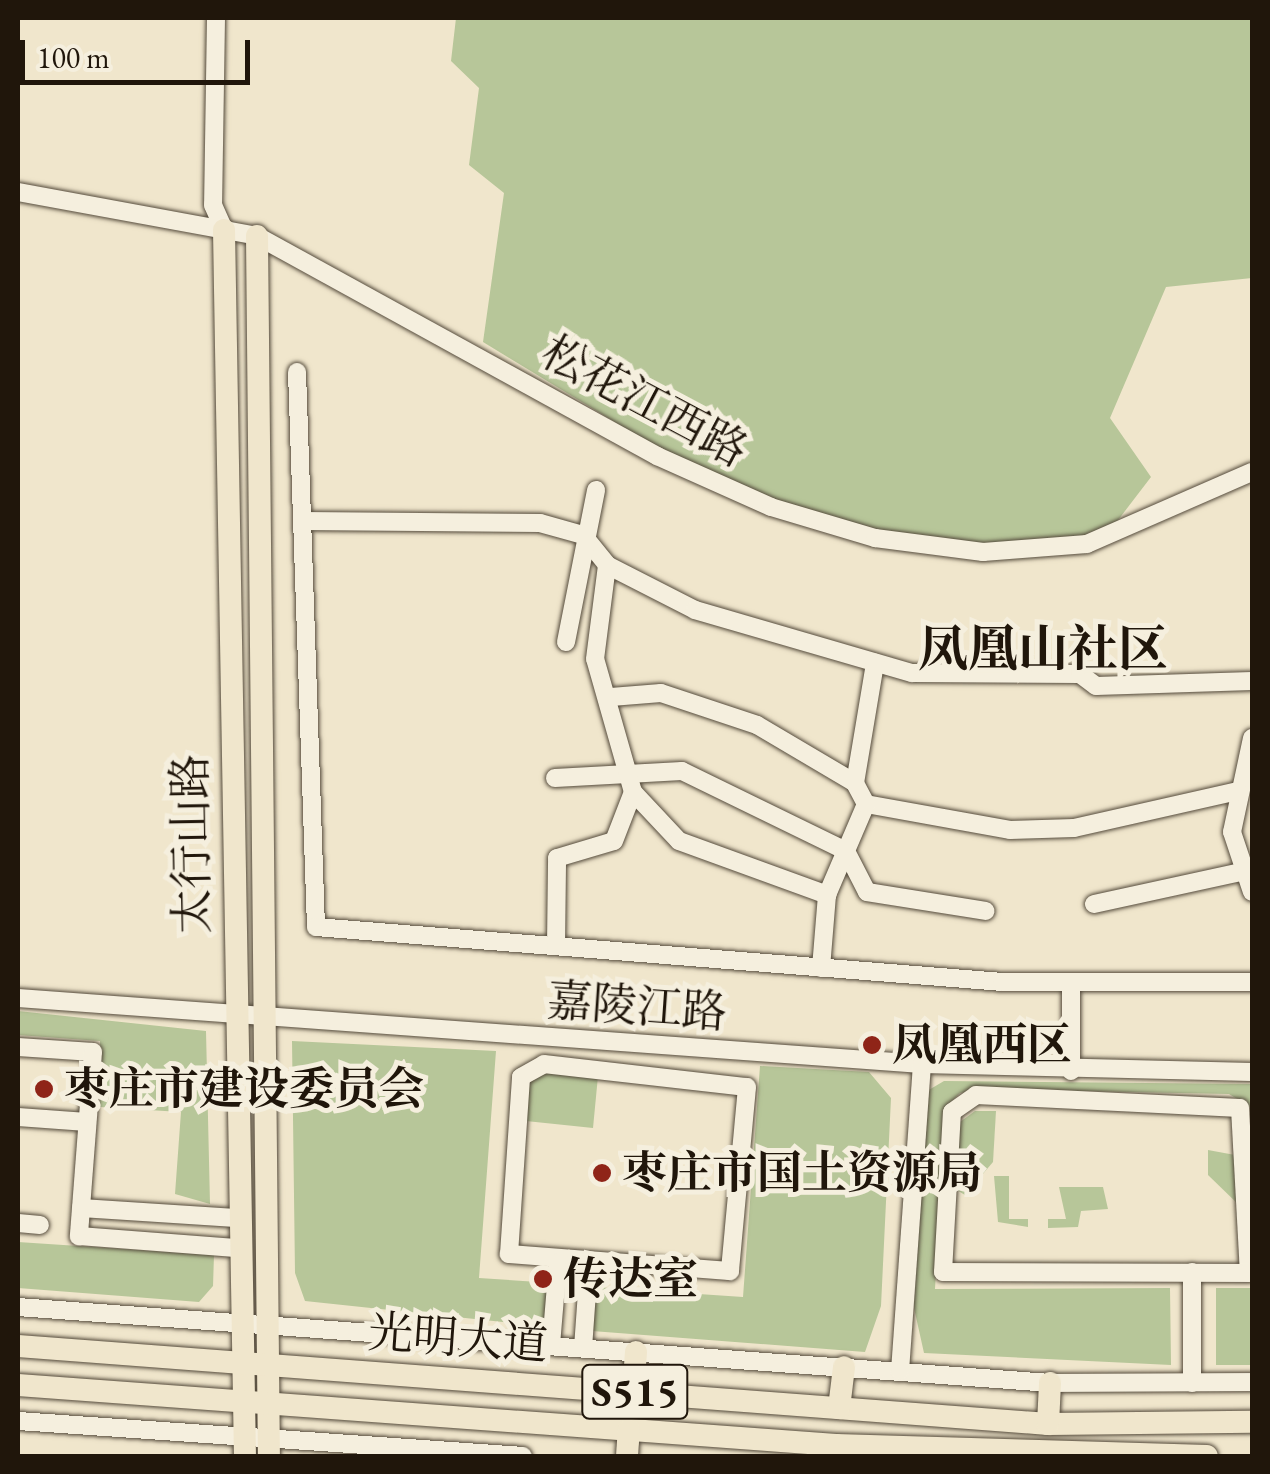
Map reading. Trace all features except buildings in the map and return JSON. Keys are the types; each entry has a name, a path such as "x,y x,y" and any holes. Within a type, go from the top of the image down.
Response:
{"main road":[{"name":"太行山路","path":"224,230 236,1248 244,1445"},
{"name":"太行山路","path":"257,236 272,1324 269,1446"},
{"path":"228,609 262,609"},
{"name":"光明大道","path":"18,1346 1048,1424 1252,1422"},
{"path":"632,1392 636,1352"},
{"path":"840,1408 844,1367"},
{"path":"1048,1424 1050,1383"},
{"name":"光明大道","path":"18,1386 629,1430 836,1451 1208,1456"},
{"path":"627,1456 629,1430"}],"street":[{"path":"216,18 212,205 224,230"},
{"name":"松花江西路","path":"18,192 257,236 657,456 771,507 875,538 983,552 1087,544 1252,472"},
{"path":"297,372 316,927 1071,984 1252,982"},
{"path":"566,642 583,534 596,490"},
{"path":"302,521 540,523 583,534 607,565 695,610 912,674 1080,674 1096,686 1252,681"},
{"path":"607,565 595,659 611,697 631,782 679,841 827,895"},
{"path":"856,783 875,663"},
{"path":"611,697 661,693 757,725 856,783 866,804 827,895 821,968"},
{"path":"1252,738 1232,832 1252,892"},
{"path":"554,778 631,782 682,771 846,851 867,892 985,911"},
{"path":"556,946 558,858 614,841 631,782"},
{"path":"866,804 1042,829 1238,791"},
{"path":"1094,904 1245,871"},
{"path":"1071,984 1071,1071"},
{"name":"嘉陵江路","path":"18,998 922,1064 1071,1071 1252,1072"},
{"path":"18,1046 93,1052 78,1236 236,1248"},
{"path":"544,1064 738,1080 750,1093 730,1271 589,1264 518,1259 504,1248 523,1070 544,1064"},
{"path":"900,1372 922,1064"},
{"path":"976,1095 1240,1108 1249,1272 1192,1272 943,1272 952,1112 976,1095"},
{"path":"18,1118 88,1122"},
{"path":"81,1208 236,1218"},
{"path":"18,1223 40,1224"},
{"path":"550,1345 558,1262"},
{"path":"582,1348 589,1264"},
{"path":"1192,1272 1192,1383"},
{"name":"光明大道","path":"18,1308 238,1320 1050,1383 1252,1382"},
{"name":"S515","path":"18,1421 244,1445 523,1456"}],"green space":[{"path":"456,18 1252,18 1252,278 1166,287 1110,418 1151,477 1112,528 1036,548 907,538 778,501 666,453 483,342 504,193 469,165 479,88 451,61"},
{"path":"18,1011 206,1031 210,1204 175,1194 181,1112 100,1107 100,1041 18,1035"},
{"path":"292,1041 496,1051 479,1278 553,1283 550,1327 305,1301 295,1273"},
{"path":"760,1066 869,1072 891,1098 881,1306 865,1352 592,1331 595,1287 743,1297"},
{"path":"547,1072 598,1076 593,1128 526,1121 530,1077"},
{"path":"944,1081 1252,1084 1252,1108 1229,1094 984,1089 960,1093 945,1108 935,1289 1170,1288 1171,1365 924,1353 910,1290 927,1091"},
{"path":"975,1111 996,1111 993,1162 965,1195 955,1189 960,1122"},
{"path":"1208,1150 1235,1155 1241,1207 1208,1175"},
{"path":"994,1176 1009,1176 1009,1219 1028,1219 1028,1227 998,1222"},
{"path":"1059,1187 1103,1187 1108,1209 1081,1211 1078,1227 1048,1228 1048,1219 1066,1219"},
{"path":"18,1242 214,1255 213,1286 199,1302 18,1288"},
{"path":"1216,1288 1252,1288 1252,1365 1216,1365"}],"place":[{"name":"凤凰西区","path":"872,1045"},
{"name":"枣庄市建设委员会","path":"44,1089"},
{"name":"枣庄市国土资源局","path":"602,1173"},
{"name":"传达室","path":"543,1279"}],"district":[{"name":"凤凰山社区","path":"1043,649"}]}
